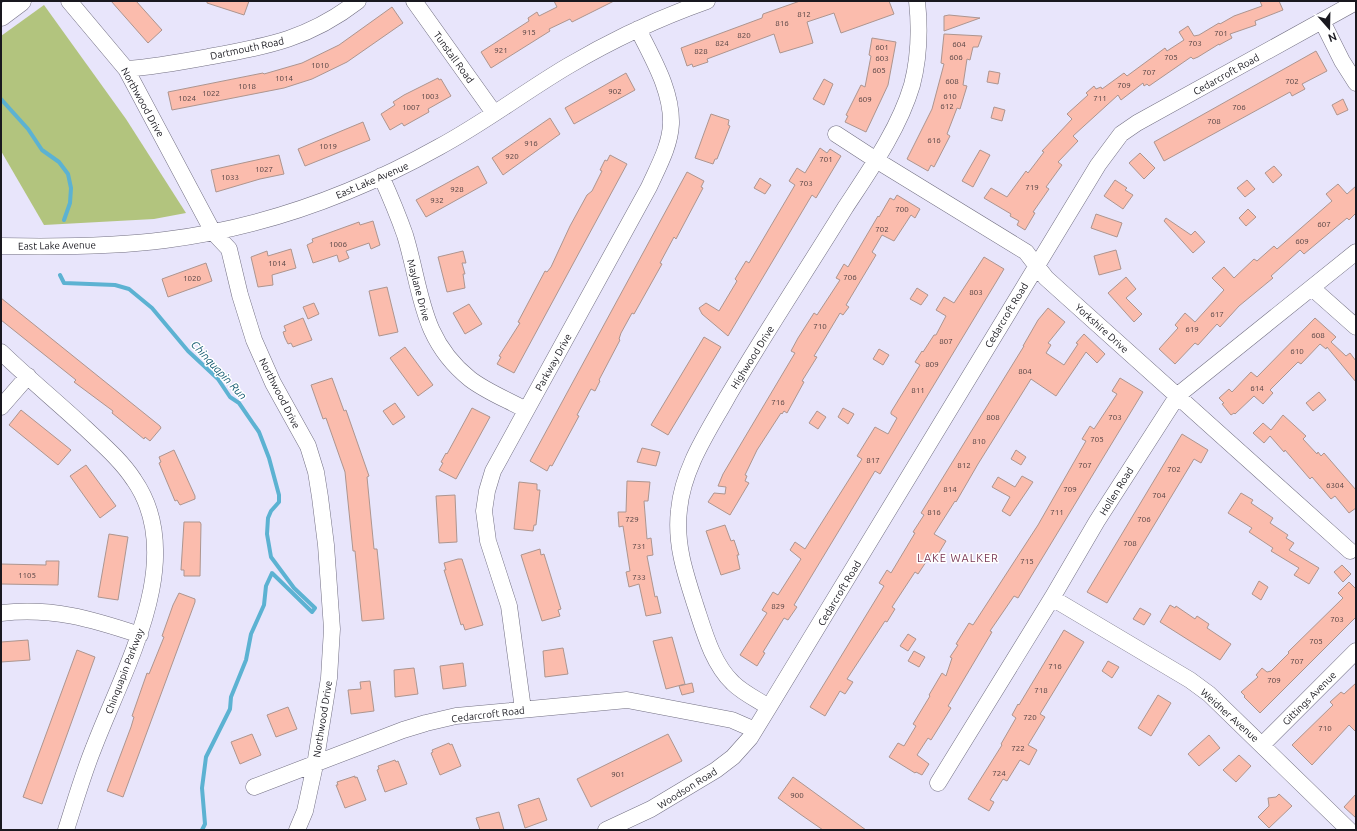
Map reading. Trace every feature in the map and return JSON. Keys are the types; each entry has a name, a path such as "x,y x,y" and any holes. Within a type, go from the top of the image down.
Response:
{"main road":[{"path":"1,16 21,1"}],"street":[{"name":"Northwood Drive","path":"69,1 126,69 213,232 229,249 240,295 254,340 273,383 308,446 316,472 326,545 332,629 328,678 315,765 305,811 297,830"},
{"name":"Dartmouth Road","path":"126,69 148,67 277,43 327,23 358,1"},
{"name":"Tunstall Road","path":"414,1 494,113"},
{"name":"East Lake Avenue","path":"1,246 131,243 166,240 213,232 258,221 307,206 380,176 442,146 568,66 638,29 706,1"},
{"name":"Highwood Drive","path":"770,707 734,685 720,668 703,627 680,552 678,535 681,496 690,468 715,419 744,370 876,160 902,112 912,85 916,64 919,30 917,1"},
{"name":"Cedarcroft Road","path":"254,787 426,723 456,716 627,700 732,720 755,730 1098,165 1121,134 1142,120 1356,2"},
{"path":"1322,21 1342,61 1356,83"},
{"name":"Parkway Drive","path":"523,709 508,606 488,541 484,511 487,491 493,471 649,187 665,151 671,125 668,98 659,74 638,29"},
{"name":"Yorkshire Drive","path":"836,134 1026,252 1046,278 1350,551"},
{"name":"Maylane Drive","path":"380,176 395,208 405,236 424,314 431,332 460,370 471,380 526,410"},
{"name":"Hollen Road","path":"938,783 1052,598 1097,521 1178,395 1356,252"},
{"path":"1312,288 1356,327"},
{"name":"Chinquapin Parkway","path":"1,352 107,448 124,466 143,494 152,524 155,542 154,566 150,594 140,635 94,747 66,830"},
{"path":"1,407 28,376"},
{"name":"Weidner Avenue","path":"1052,598 1195,684 1223,706 1349,830"},
{"path":"1,613 38,612 71,615 94,620 140,635"},
{"name":"Gittings Avenue","path":"1262,745 1356,651"},
{"name":"Woodson Road","path":"606,830 652,809 716,770 742,748 755,730"}],"green space":[{"path":"44,5 126,119 186,213 154,219 44,225 1,151 1,36"}],"building":[{"path":"111,1 136,1 162,30 148,43"},
{"path":"207,1 249,1 244,15 207,3"},
{"path":"554,1 614,1 572,22 570,19 549,29 550,31 491,68 481,52 529,21 528,18 537,12 539,16 557,7"},
{"path":"800,1 889,1 894,14 841,33 834,13 807,22 813,43 780,53 774,34 707,59 708,62 693,67 692,64 687,66 681,48 762,18 763,14"},
{"path":"1260,1 1279,1 1283,10 1255,21 1256,25 1230,34 1232,38 1198,57 1193,59 1191,57 1149,86 1147,84 1144,86 1143,83 1121,100 1118,95 1073,136 1078,141 1058,162 1062,165 1046,187 1049,189 1033,212 1035,213 1025,230 1017,225 1019,221 1010,216 1011,214 984,198 991,188 1007,197 1026,171 1028,173 1044,152 1042,151 1072,119 1067,114 1088,95 1086,93 1094,86 1096,89 1101,87 1102,89 1124,73 1127,76 1165,48 1167,51 1184,40 1179,32 1188,26 1194,36 1199,35 1234,16 1262,6"},
{"path":"392,7 403,23 347,62 312,79 284,88 172,110 168,92 264,74 302,63 339,45"},
{"path":"949,15 980,18 944,31 944,16"},
{"path":"944,34 982,36 978,47 973,47 970,60 967,59 963,85 967,86 960,109 957,108 947,134 950,136 934,167 931,165 928,171 907,159 932,109 944,64 941,63"},
{"path":"872,38 896,42 888,85 866,132 845,122 848,116 846,115 861,85 865,87 871,56 869,55"},
{"path":"1316,51 1327,71 1302,84 1305,89 1292,96 1290,92 1164,161 1154,142"},
{"path":"989,71 1000,73 998,84 987,82"},
{"path":"626,73 635,90 574,124 565,108"},
{"path":"438,78 439,80 441,79 451,96 428,109 429,112 404,126 402,123 390,130 381,114 395,105 393,102 404,95"},
{"path":"824,79 833,84 824,105 813,99"},
{"path":"1343,99 1348,110 1337,115 1332,105"},
{"path":"994,107 1005,110 1002,121 991,118"},
{"path":"711,114 729,120 728,125 730,126 717,159 715,159 713,164 695,158"},
{"path":"550,118 560,134 503,175 492,158"},
{"path":"363,122 370,140 305,166 298,149"},
{"path":"820,148 827,153 830,149 841,156 816,198 812,195 728,336 702,314 699,308 706,303 719,311 737,281 735,279 746,261 749,263 795,185 789,181 797,168 805,173"},
{"path":"980,150 990,155 973,187 962,181"},
{"path":"1140,153 1155,168 1144,179 1129,163"},
{"path":"279,155 284,174 260,179 216,192 211,170"},
{"path":"610,155 627,164 514,373 497,364 501,357 499,356 520,323 518,322 545,271 547,272 551,267 570,226 587,195 592,191 602,171 600,170 605,160 607,161"},
{"path":"478,166 487,183 426,217 416,200"},
{"path":"1274,166 1282,175 1273,183 1265,173"},
{"path":"687,172 704,181 701,187 703,188 676,239 674,237 660,263 662,264 634,314 632,313 621,333 620,340 599,380 600,381 595,391 591,389 577,415 579,416 552,466 550,465 547,471 530,461"},
{"path":"760,178 771,185 765,194 754,188"},
{"path":"1115,180 1127,188 1125,190 1133,195 1123,209 1104,196"},
{"path":"1247,180 1255,189 1245,197 1237,188"},
{"path":"1338,184 1347,194 1356,186 1356,213 1349,220 1347,218 1304,254 1300,250 1271,276 1273,278 1239,306 1220,327 1217,324 1198,345 1195,343 1175,364 1159,349 1178,328 1175,325 1185,313 1195,322 1224,290 1212,278 1224,267 1234,278 1254,259 1257,261 1274,246 1277,249 1332,201 1326,194"},
{"path":"897,195 920,209 915,218 911,215 894,241 882,235 872,252 876,255 846,305 849,307 843,315 840,313 814,356 817,357 802,381 804,382 787,413 784,411 782,414 781,413 757,450 745,475 747,476 745,481 749,483 730,515 708,502 714,493 725,494 726,487 718,486 723,474 795,353 791,351 798,338 814,313 817,315 840,280 836,278 844,264 848,267 890,198 894,200"},
{"path":"1248,209 1256,217 1246,226 1239,218"},
{"path":"1096,214 1122,223 1117,237 1091,228"},
{"path":"1166,218 1191,235 1195,231 1205,242 1193,253 1164,221"},
{"path":"373,221 380,245 371,249 369,243 346,251 349,258 339,262 337,255 313,263 307,245 313,242 312,239 359,222 360,225"},
{"path":"291,249 296,268 272,275 273,285 258,287 251,257 267,251 268,256"},
{"path":"1116,250 1121,269 1099,275 1094,256"},
{"path":"463,251 466,263 462,263 465,274 463,274 465,288 447,292 438,257"},
{"path":"984,257 1004,269 880,474 875,471 794,605 797,607 788,620 784,618 763,652 765,653 757,666 740,655 767,613 762,610 773,592 778,595 801,559 790,550 795,542 805,549 862,459 857,456 875,427 888,434 897,418 891,414 891,412 920,365 915,362 934,335 936,335 946,316 936,310 944,297 954,303"},
{"path":"206,263 212,281 168,297 162,279"},
{"path":"1126,277 1136,289 1126,298 1142,314 1134,322 1108,293"},
{"path":"387,287 398,332 379,336 369,291"},
{"path":"917,288 928,295 921,305 910,299"},
{"path":"1,298 160,426 161,428 150,441 145,437 144,439 112,413 113,411 74,382 76,380 1,320"},
{"path":"314,303 319,314 308,319 303,307"},
{"path":"469,304 482,324 465,334 453,313"},
{"path":"1048,308 1065,322 1048,343 1051,345 1046,353 1064,365 1078,344 1076,343 1084,334 1105,354 1097,363 1086,352 1056,396 1031,379 956,502 955,501 934,534 946,541 937,556 932,553 918,574 915,572 892,607 895,609 887,622 885,621 847,679 853,682 845,694 840,691 825,716 810,707 884,586 879,583 887,570 891,573 924,515 921,513 1024,346 1038,320"},
{"path":"303,318 312,340 293,347 291,343 288,344 285,338 283,332 286,331 284,326"},
{"path":"1315,318 1336,337 1331,342 1346,356 1350,353 1356,361 1356,382 1327,347 1326,349 1320,344 1301,364 1298,362 1270,390 1273,393 1263,404 1254,396 1235,414 1234,413 1231,415 1222,404 1224,403 1219,398 1229,389 1232,392 1251,372 1257,377"},
{"path":"704,337 721,347 668,435 651,425"},
{"path":"405,347 433,385 418,396 390,358"},
{"path":"879,349 889,355 883,365 873,359"},
{"path":"332,378 344,411 346,410 369,476 367,477 374,549 377,549 384,619 362,621 345,472 326,418 323,419 311,385"},
{"path":"1120,378 1143,392 1018,598 1014,596 990,631 992,632 948,706 951,708 931,740 928,738 917,755 929,764 922,775 916,772 915,773 889,757 898,743 904,746 916,726 913,724 942,673 946,676 952,658 950,657 958,645 956,644 969,623 973,625 1038,525 1086,441 1082,439 1090,426 1094,429 1117,394 1112,391"},
{"path":"1319,392 1326,400 1313,411 1306,403"},
{"path":"395,403 405,417 393,425 383,411"},
{"path":"472,408 490,417 456,479 439,470 443,463 441,462 446,453 447,454"},
{"path":"843,408 854,414 848,424 838,417"},
{"path":"21,410 71,450 58,465 9,425"},
{"path":"817,411 826,417 818,429 809,423"},
{"path":"1283,415 1306,436 1303,439 1317,454 1318,452 1321,456 1324,453 1356,490 1356,508 1349,513 1335,496 1331,499 1312,477 1310,479 1285,450 1284,452 1270,436 1264,443 1253,433 1263,423 1271,430"},
{"path":"1182,434 1208,450 1201,463 1194,459 1107,603 1087,592"},
{"path":"642,448 660,452 656,466 637,462"},
{"path":"174,450 195,496 195,499 180,505 177,500 175,501 159,463 161,462 159,457"},
{"path":"1016,450 1026,457 1021,465 1011,459"},
{"path":"86,465 116,506 100,518 70,476"},
{"path":"1022,476 1033,482 1010,516 1002,511 1010,497 992,487 998,477 1015,487"},
{"path":"627,481 650,482 648,501 644,501 647,539 651,538 653,555 647,556 655,597 657,596 661,613 646,616 639,584 629,587 626,572 630,571 623,526 619,527 618,512 626,512"},
{"path":"519,482 537,484 537,490 540,490 536,525 534,525 533,531 514,529"},
{"path":"1241,493 1253,500 1251,503 1273,518 1270,523 1288,535 1286,538 1294,543 1289,550 1319,568 1309,584 1294,575 1299,568 1271,551 1273,548 1249,532 1252,528 1228,513"},
{"path":"455,495 457,542 439,543 436,496"},
{"path":"184,522 200,522 201,524 200,576 184,576 184,570 181,570"},
{"path":"725,525 731,541 734,540 739,555 737,555 740,569 721,575 706,531"},
{"path":"109,534 128,537 118,600 98,597"},
{"path":"540,549 541,555 544,554 561,609 558,610 560,616 542,621 521,555"},
{"path":"462,559 483,625 465,630 463,624 461,625 444,570 446,570 444,563"},
{"path":"46,561 59,561 58,585 1,584 1,564 46,565"},
{"path":"1342,565 1351,574 1343,582 1334,572"},
{"path":"1259,581 1268,587 1261,600 1252,594"},
{"path":"1349,582 1356,589 1356,617 1260,713 1241,692 1258,677 1256,675 1262,668 1267,672 1271,671 1289,653 1288,652 1343,598 1338,593"},
{"path":"179,593 195,599 195,602 123,797 107,791 131,727 134,717 132,716 147,673 149,674 164,637 162,636"},
{"path":"1170,605 1175,608 1176,606 1195,619 1197,616 1209,624 1207,628 1231,644 1220,660 1160,622"},
{"path":"1140,608 1151,614 1144,625 1133,619"},
{"path":"1064,630 1084,642 1040,714 1045,717 1028,745 1037,750 1029,765 1020,760 1007,781 1003,779 990,800 994,802 989,811 968,799 1002,745 1001,744 1016,718 1012,715 1018,704 1019,705"},
{"path":"908,634 916,639 908,651 900,646"},
{"path":"672,637 685,684 666,689 653,641"},
{"path":"28,640 30,660 1,662 1,642"},
{"path":"563,648 568,674 545,677 543,651"},
{"path":"77,650 95,657 42,804 23,797"},
{"path":"914,651 925,657 919,667 908,661"},
{"path":"1108,661 1119,667 1112,678 1102,671"},
{"path":"463,663 466,686 443,689 440,666"},
{"path":"414,668 418,694 395,697 394,670"},
{"path":"370,681 374,711 351,714 348,690 361,689 360,682"},
{"path":"692,683 694,692 682,695 679,686"},
{"path":"1356,683 1356,732 1349,725 1312,765 1292,745 1333,705 1330,702 1341,692 1344,694"},
{"path":"1158,695 1171,703 1151,736 1138,728"},
{"path":"288,707 297,729 276,737 267,715"},
{"path":"252,734 261,755 240,764 231,742"},
{"path":"668,734 682,761 591,807 577,779"},
{"path":"1209,735 1220,748 1199,766 1188,754"},
{"path":"449,743 450,745 452,744 461,766 440,775 431,753 433,752 432,750"},
{"path":"1239,755 1251,766 1236,782 1223,770"},
{"path":"395,760 396,762 398,761 407,784 385,792 377,770 379,769 378,766"},
{"path":"355,776 355,778 357,777 366,800 345,808 336,785 338,785 337,782"},
{"path":"793,777 866,830 823,830 800,814 778,798"},
{"path":"1279,794 1292,806 1269,828 1258,817 1269,806 1268,798 1276,797"},
{"path":"1356,794 1356,818 1344,807"},
{"path":"539,798 547,820 525,828 518,805"},
{"path":"499,812 504,830 480,830 476,818"}],"waterway":[{"name":"Chinquapin Run","path":"1,99 28,129 42,150 59,162 68,174 71,188 70,203 64,220"},
{"name":"Chinquapin Run","path":"60,275 64,283 115,285 129,289 152,308 188,351 218,379 230,397 239,403 259,432 269,458 279,495 279,502 271,511 268,518 267,534 271,557 294,588 315,608 312,612 272,573 266,586 264,605 251,634 246,660 231,697 230,709 206,757 202,788 205,824 202,830"}],"district":[{"name":"LAKE WALKER","path":"958,558"}]}
